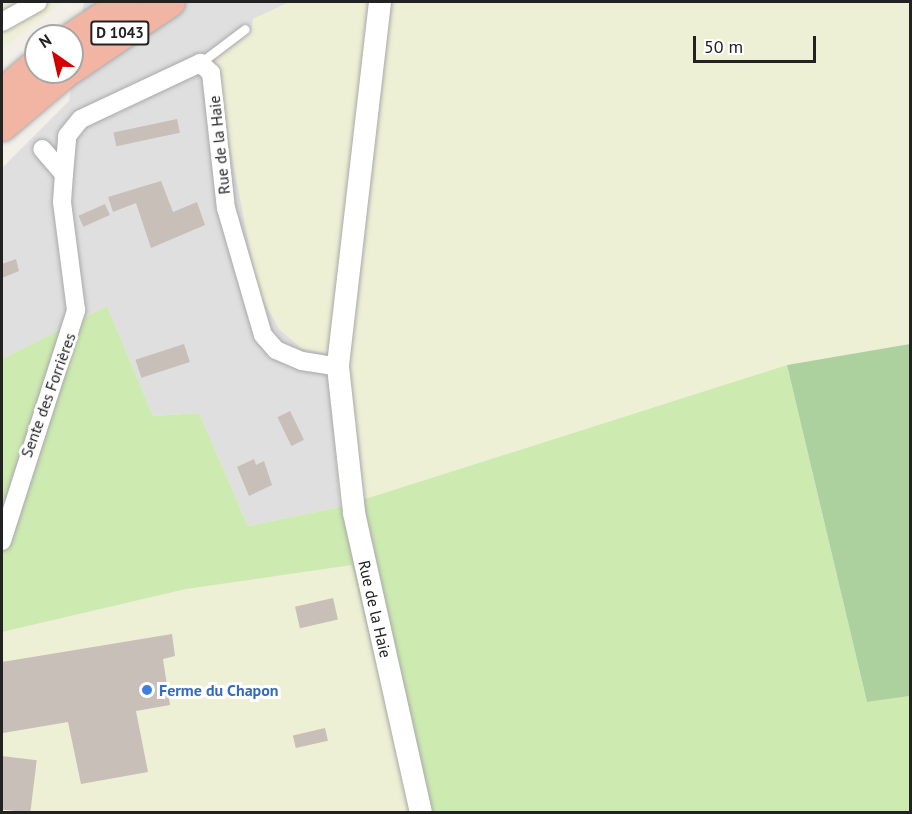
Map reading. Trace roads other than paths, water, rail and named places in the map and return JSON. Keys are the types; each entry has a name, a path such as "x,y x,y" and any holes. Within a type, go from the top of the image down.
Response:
{"highway":[{"name":"D 1043","path":"84,30 126,2"},
{"name":"D 1043","path":"84,60 170,2"},
{"path":"2,94 24,75"},
{"path":"2,126 52,84"}],"street":[{"path":"2,22 38,2"},
{"name":"Rue de la Haie","path":"380,2 338,367 354,513 421,813"},
{"path":"64,174 67,136 81,119 200,63"},
{"name":"Rue de la Haie","path":"200,63 211,73 226,208 263,335 276,350 302,362 338,367"},
{"path":"42,149 64,174"},
{"name":"Sente des Forrières","path":"2,541 76,310 62,202 64,174"}],"lane":[{"path":"200,63 245,29"}],"place":[{"name":"Ferme du Chapon","path":"147,690"}]}
